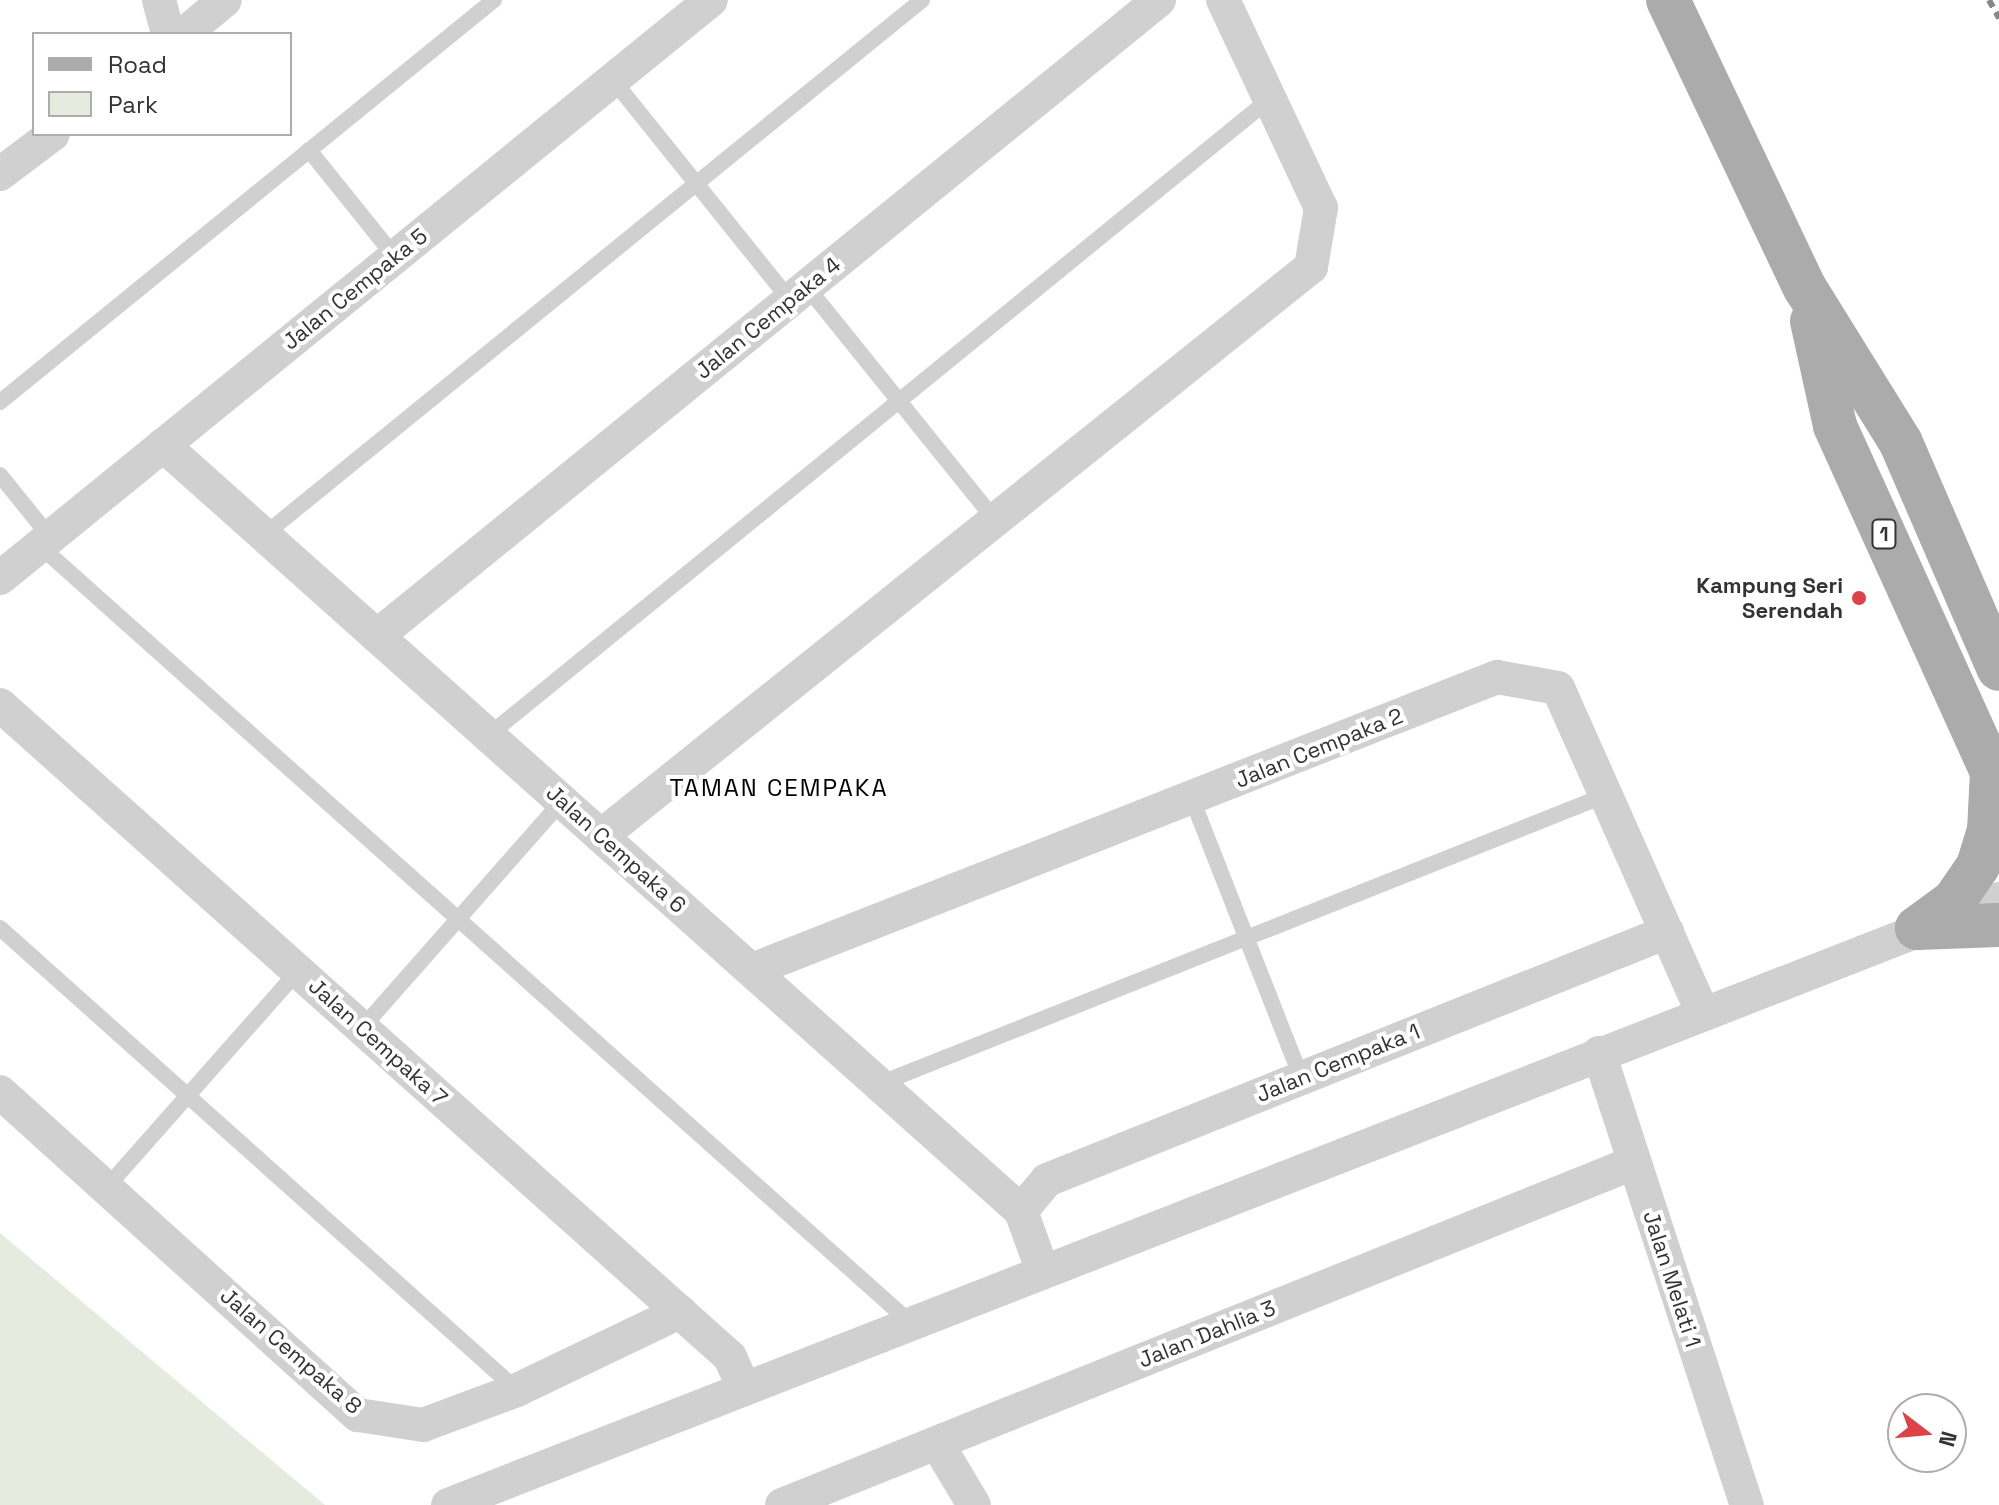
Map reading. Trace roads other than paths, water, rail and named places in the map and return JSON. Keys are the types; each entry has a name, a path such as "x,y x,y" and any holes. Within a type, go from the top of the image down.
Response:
{"main road":[{"name":"1","path":"1668,0 1805,288 1901,443 1999,669"},
{"name":"1","path":"1805,288 1835,426 1995,779"},
{"path":"1917,928 1954,901 1978,866 1989,831 1995,779"},
{"path":"1917,928 1999,925"}],"street":[{"path":"159,0 167,32"},
{"path":"186,32 225,0"},
{"name":"Jalan Cempaka 5","path":"0,578 711,0"},
{"name":"Jalan Cempaka 4","path":"377,636 1159,0"},
{"path":"601,836 1311,267 1321,208 1223,0"},
{"path":"0,174 50,136"},
{"name":"Jalan Cempaka 6","path":"163,445 1021,1211 1043,1272"},
{"name":"Jalan Cempaka 2","path":"752,970 1497,677 1558,688 1702,1012"},
{"name":"Jalan Cempaka 7","path":"0,705 730,1357 744,1389"},
{"path":"448,1505 1702,1012 1999,899"},
{"name":"Jalan Cempaka 1","path":"1021,1211 1047,1180 1667,932"},
{"name":"Jalan Melati 1","path":"1599,1053 1747,1505"},
{"name":"Jalan Cempaka 8","path":"0,1092 358,1415 423,1425 517,1390 680,1312"},
{"name":"Jalan Dahlia 3","path":"782,1505 1633,1163"},
{"path":"937,1443 974,1505"}],"lane":[{"path":"0,402 494,0"},
{"path":"264,535 922,0"},
{"path":"613,80 696,184 899,401 995,520"},
{"path":"489,735 1271,98"},
{"path":"309,150 395,257"},
{"path":"0,475 45,542 459,919 911,1323"},
{"path":"879,1084 1606,795"},
{"path":"1192,799 1301,1077"},
{"path":"362,1028 562,801"},
{"path":"0,928 517,1390"},
{"path":"106,1188 298,971"}],"railway":[{"path":"1989,0 1999,18"}],"place":[{"name":"Kampung Seri Serendah","path":"1859,598"}],"district":[{"name":"TAMAN CEMPAKA","path":"779,788"}]}
